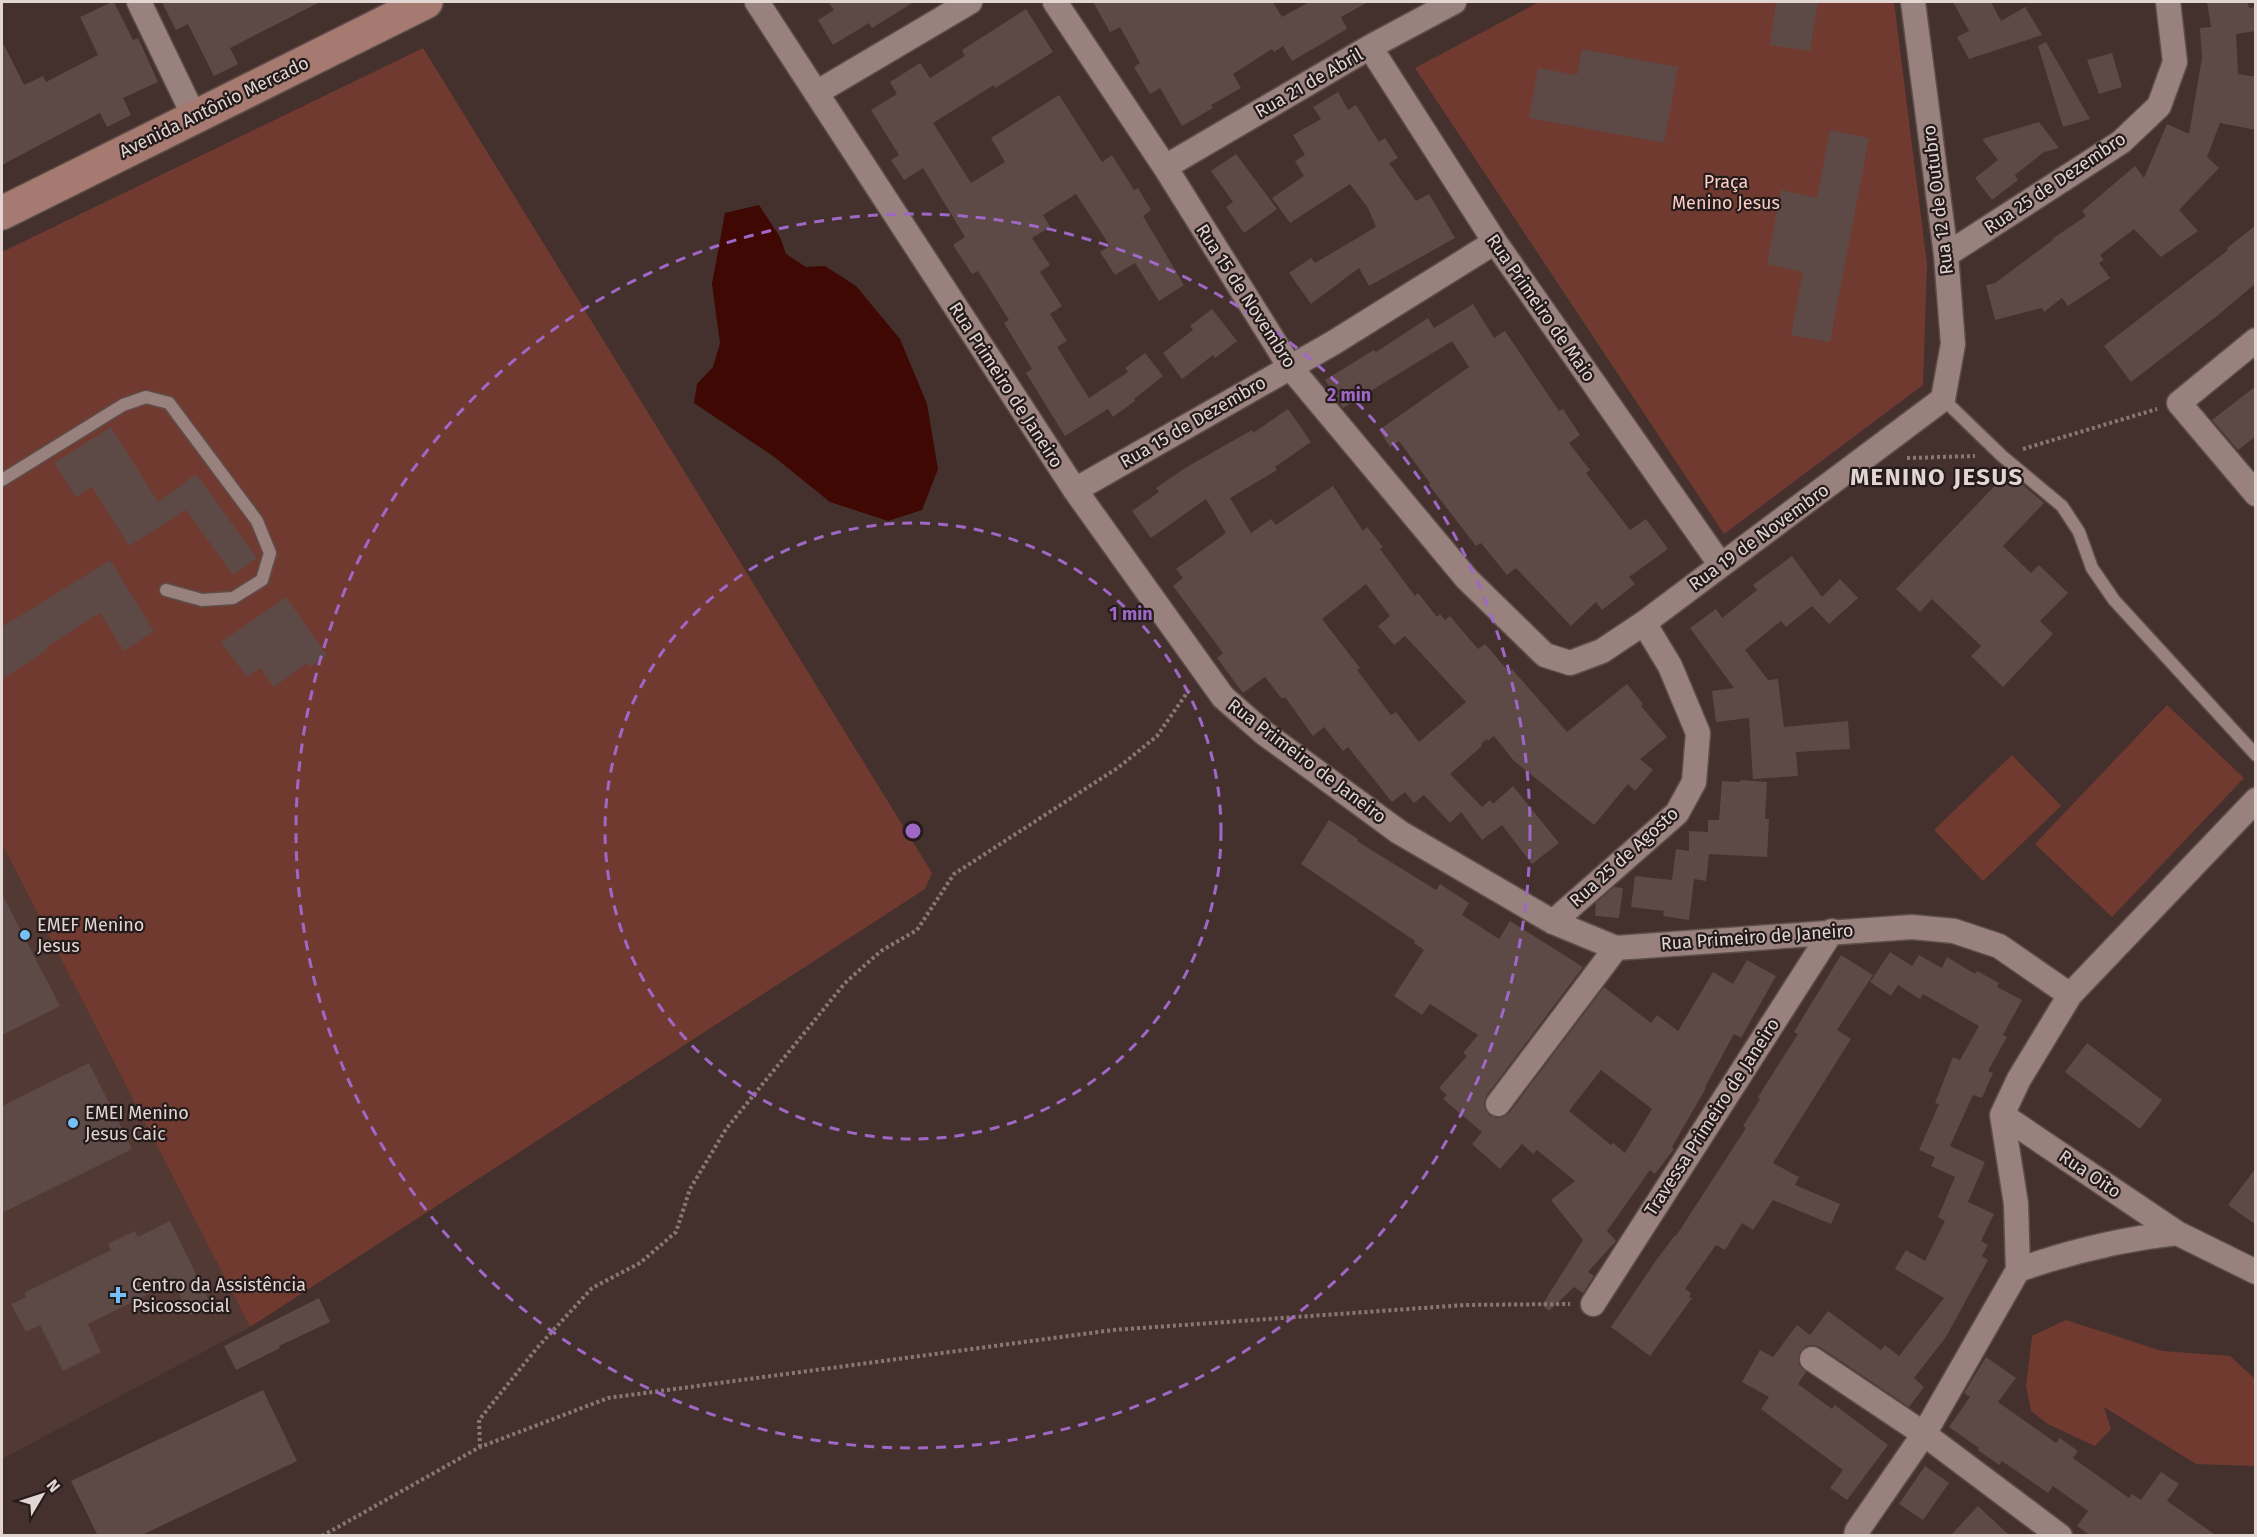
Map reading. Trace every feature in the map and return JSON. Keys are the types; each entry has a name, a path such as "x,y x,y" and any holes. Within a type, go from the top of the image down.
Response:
{"street":[{"path":"139,2 194,116"},
{"name":"Avenida Antônio Mercado","path":"2,213 426,2"},
{"name":"Rua Primeiro de Janeiro","path":"757,2 1075,490 1223,697 1264,733 1399,832 1553,922 1616,948 1832,931 1912,927 1954,930 1999,945 2070,995"},
{"path":"816,93 970,2"},
{"name":"Rua 15 de Novembro","path":"1055,2 1164,166 1290,367 1467,579 1545,656 1570,663"},
{"name":"Rua 21 de Abril","path":"1164,166 1370,47 1455,2"},
{"name":"Rua 12 de Outubro","path":"1912,2 1946,255 1953,344 1943,399"},
{"name":"Rua 25 de Dezembro","path":"1946,255 2121,142 2159,106 2175,62 2168,2"},
{"name":"Rua Primeiro de Maio","path":"1370,47 1495,242 1720,564"},
{"name":"Rua 15 de Dezembro","path":"1075,490 1333,343 1495,242"},
{"path":"2256,340 2179,403 2256,494"},
{"name":"Rua 19 de Novembro","path":"1570,663 1602,651 1644,623 1943,399"},
{"name":"Rua 25 de Agosto","path":"1553,922 1677,813 1694,782 1698,733 1670,666 1644,623"},
{"path":"1856,1536 1857,1531 1924,1434 2018,1270 2016,1204 2002,1114 2019,1079 2070,995 2256,800"},
{"name":"Travessa Primeiro de Janeiro","path":"1593,1304 1832,931"},
{"path":"1498,1104 1616,948"},
{"name":"Rua Oito","path":"2002,1114 2177,1233 2256,1272"},
{"path":"2018,1270 2087,1247 2143,1236 2177,1233"},
{"path":"1812,1359 1924,1434 2060,1536"}],"lane":[{"path":"2,480 123,405 146,397 169,403 257,521 270,553 262,580 233,598 202,600 166,590"},
{"path":"1943,399 2002,456 2062,506 2079,532 2092,568 2114,600 2256,755"}],"path":[{"path":"1864,459 2002,456 2179,403"},
{"path":"480,1447 479,1420 537,1348 592,1288 640,1263 675,1232 690,1189 726,1129 845,983 881,951 917,930 954,874 1119,767 1156,736 1203,670"},
{"path":"322,1536 480,1447 608,1398 1101,1331 1465,1305 1593,1304"}],"shaded area":[{"path":"759,205 780,237 786,254 806,267 825,266 856,286 900,339 927,404 938,469 922,510 888,521 830,502 773,456 694,403 697,384 713,367 720,343 712,284 725,213"},
{"path":"2,844 250,1327 2,1459"}],"green space":[{"name":"Praça Menino Jesus","path":"1539,2 1894,2 1927,264 1923,385 1724,534 1415,68"},
{"path":"423,48 932,873 925,889 250,1327 2,844 2,252"},
{"path":"2167,705 2244,778 2112,917 2035,844"},
{"path":"2012,755 2061,806 1983,881 1934,830"},
{"path":"2066,1320 2162,1351 2230,1356 2255,1379 2255,1466 2196,1464 2104,1407 2111,1429 2095,1446 2048,1424 2031,1411 2026,1386 2032,1336"}],"building":[{"path":"112,2 133,40 138,38 158,82 123,98 131,115 107,127 100,113 2,165 2,41 24,85 43,76 46,82 98,55 80,17"},
{"path":"162,2 320,2 230,48 238,64 214,76 188,24 176,30"},
{"path":"828,2 914,2 872,28 869,23 833,45 818,20 834,10"},
{"path":"1093,2 1273,2 1282,17 1309,2 1368,2 1341,17 1347,29 1292,61 1283,46 1274,52 1272,49 1233,74 1241,88 1211,105 1213,108 1182,126 1160,88 1150,94 1134,67 1140,63 1120,27 1110,32"},
{"path":"1776,2 1818,2 1810,51 1770,45"},
{"path":"1953,2 1991,2 2001,21 2025,7 2042,35 1969,59 1957,37 1969,31"},
{"path":"2207,2 2248,2 2249,8 2256,7 2256,31 2236,34 2238,74 2256,77 2256,130 2220,123 2207,157 2219,168 2179,210 2198,231 2161,257 2134,229 2100,255 2104,260 2099,263 2110,278 2068,306 2062,298 2044,312 2042,308 1995,320 1986,285 1995,283 2086,216 2082,211 2135,166 2144,178 2167,124 2189,134 2202,58 2200,28 2211,27"},
{"path":"1026,9 1053,52 933,123 971,183 1005,162 991,138 1059,95 1102,162 1112,155 1134,190 1138,188 1151,210 1143,216 1184,285 1159,301 1135,263 1115,275 1100,252 1110,246 1076,194 1043,215 1050,227 1032,238 1050,265 1040,272 1062,306 1050,314 1067,341 1057,347 1089,398 1128,372 1125,368 1145,353 1163,376 1113,417 1108,409 1065,436 1026,373 1032,369 1004,323 1009,320 978,271 972,274 953,245 965,237 923,168 904,180 891,160 899,155 871,110 897,94 890,82 920,63 930,78 965,56 962,50"},
{"path":"2046,42 2090,119 2063,127 2038,46"},
{"path":"1582,49 1678,67 1664,143 1529,118 1538,68 1577,75"},
{"path":"2112,53 2122,87 2099,94 2087,60"},
{"path":"1338,92 1348,110 1356,105 1379,142 1385,138 1398,158 1389,163 1416,201 1429,194 1455,238 1369,286 1359,268 1311,304 1289,273 1311,258 1315,263 1376,227 1368,208 1350,184 1290,223 1272,198 1304,176 1295,161 1305,155 1293,135 1321,119 1313,107"},
{"path":"2039,122 2059,148 2044,152 2015,175 2018,180 1992,200 1975,178 1998,160 1982,139"},
{"path":"1830,130 1869,138 1830,342 1791,335 1803,272 1767,264 1781,190 1817,198"},
{"path":"1236,154 1277,209 1244,233 1226,207 1233,202 1211,171"},
{"path":"2256,225 2256,283 2131,382 2104,346 2228,250 2227,248"},
{"path":"1473,304 1494,338 1505,331 1559,411 1563,409 1580,435 1569,443 1590,470 1586,473 1630,530 1646,519 1668,549 1629,577 1635,584 1602,610 1596,602 1571,626 1516,568 1507,575 1481,543 1476,546 1429,485 1430,483 1399,441 1390,447 1379,430 1469,367 1452,341 1343,408 1325,380 1374,350 1376,352 1428,318 1434,328"},
{"path":"1212,309 1237,341 1215,358 1213,355 1182,379 1163,353 1193,330 1190,326"},
{"path":"2256,386 2256,436 2238,450 2212,420"},
{"path":"1288,409 1311,442 1275,467 1277,470 1230,498 1251,533 1271,519 1276,525 1333,486 1363,531 1367,527 1383,547 1380,549 1415,596 1418,593 1437,617 1440,614 1445,620 1450,616 1478,649 1485,644 1509,672 1512,669 1567,732 1627,684 1643,704 1641,706 1667,737 1640,759 1653,770 1635,791 1628,784 1594,825 1514,761 1494,736 1488,741 1487,739 1450,774 1482,807 1490,800 1493,804 1513,786 1559,843 1532,864 1502,825 1482,840 1461,812 1450,823 1424,795 1414,803 1405,792 1392,802 1348,747 1343,751 1324,727 1313,736 1285,697 1282,699 1265,677 1243,693 1217,658 1223,653 1173,586 1183,578 1176,569 1226,533 1206,499 1151,538 1132,511 1159,492 1156,488 1185,468 1252,430 1253,433","holes":["1366,584 1390,616 1378,626 1394,645 1405,636 1466,702 1419,742 1396,712 1391,715 1357,670 1360,668 1322,619"]},
{"path":"111,427 158,502 196,474 257,558 233,575 186,510 129,546 92,487 76,497 54,463"},
{"path":"2008,472 2044,503 2003,546 2031,573 2039,565 2068,593 2040,621 2053,634 2003,687 1971,656 1981,646 1932,599 1920,612 1896,589"},
{"path":"1792,556 1822,597 1840,579 1858,598 1829,624 1812,606 1786,627 1781,621 1745,650 1768,680 1778,679 1784,727 1848,721 1850,749 1796,752 1798,776 1753,779 1749,718 1716,722 1712,691 1734,688 1690,628 1716,609 1722,618 1757,590 1753,585"},
{"path":"110,560 154,631 124,651 100,613 2,679 2,627"},
{"path":"286,597 327,655 310,667 307,663 274,687 260,668 247,677 221,642"},
{"path":"1741,780 1767,782 1765,819 1769,819 1767,857 1709,854 1706,881 1694,879 1689,920 1663,916 1664,911 1631,907 1635,876 1672,880 1676,849 1689,851 1689,831 1708,832 1708,820 1719,820 1722,781 1740,782"},
{"path":"1329,820 1358,839 1357,841 1436,890 1440,884 1469,903 1462,915 1499,939 1510,921 1583,967 1487,1095 1484,1102 1485,1109 1489,1115 1496,1118 1509,1113 1604,987 1651,1023 1657,1015 1678,1031 1713,972 1733,984 1747,960 1776,976 1741,1038 1734,1034 1672,1147 1674,1149 1655,1174 1650,1170 1607,1231 1616,1241 1588,1272 1594,1276 1583,1293 1574,1287 1549,1311 1542,1305 1583,1240 1551,1200 1575,1181 1537,1150 1533,1154 1522,1144 1500,1169 1472,1144 1482,1132 1443,1099 1447,1095 1439,1088 1467,1056 1463,1053 1478,1035 1430,1004 1422,1015 1394,996 1424,950 1414,943 1415,941 1301,864","holes":["1601,1070 1652,1109 1625,1153 1613,1143 1611,1145 1569,1111"]},
{"path":"1614,887 1623,888 1619,918 1595,916 1596,903"},
{"path":"2,894 60,1006 2,1035"},
{"path":"1890,952 1912,966 1919,955 1942,968 1947,957 1975,974 1977,971 1999,983 1997,987 2022,1000 2003,1035 2007,1037 1988,1071 1993,1073 1982,1098 1973,1095 1950,1146 1985,1162 1968,1202 1994,1214 1981,1241 1988,1245 1982,1256 1988,1260 1946,1337 1914,1378 1924,1387 1909,1407 1820,1347 1806,1346 1798,1357 1799,1365 1806,1372 1798,1384 1832,1409 1835,1405 1888,1445 1847,1500 1830,1488 1843,1470 1761,1409 1769,1397 1742,1382 1760,1350 1773,1357 1797,1325 1810,1335 1828,1311 1881,1350 1885,1345 1899,1356 1944,1298 1895,1269 1906,1250 1925,1261 1945,1221 1938,1217 1955,1177 1931,1166 1935,1157 1919,1150 1939,1104 1935,1103 1953,1057 1960,1060 1979,1026 1923,994 1920,999 1898,985 1891,996 1870,982"},
{"path":"1841,955 1873,975 1837,1030 1851,1039 1773,1163 1799,1177 1795,1185 1840,1204 1831,1224 1773,1200 1753,1230 1742,1223 1725,1250 1716,1245 1685,1289 1691,1293 1689,1297 1692,1298 1650,1356 1611,1327 1655,1262 1676,1236 1746,1128 1743,1126 1760,1099 1758,1097 1798,1034 1794,1032"},
{"path":"2087,1043 2162,1100 2140,1129 2065,1072"},
{"path":"89,1063 132,1149 2,1213 2,1106"},
{"path":"2256,1168 2256,1225 2228,1205"},
{"path":"170,1221 211,1305 190,1315 173,1282 88,1324 101,1352 63,1371 40,1325 26,1332 11,1304 26,1297 24,1293 111,1250 108,1244 135,1231 138,1237"},
{"path":"319,1298 330,1322 279,1346 280,1348 236,1370 224,1346"},
{"path":"1986,1357 2016,1378 1998,1402 2056,1443 2060,1438 2078,1451 2073,1458 2129,1498 2132,1494 2141,1500 2161,1472 2179,1484 2167,1501 2217,1536 2091,1536 2077,1526 2088,1511 2053,1486 2048,1493 2002,1461 1999,1465 1978,1450 1979,1448 1949,1427 1970,1397 1964,1393"},
{"path":"263,1390 297,1461 140,1536 98,1536 71,1481"},
{"path":"1925,1466 1949,1483 1923,1520 1899,1504"},
{"path":"1978,1506 2010,1536 1950,1536"}],"place":[{"name":"EMEF Menino Jesus","path":"25,935"},
{"name":"EMEI Menino Jesus Caic","path":"73,1123"},
{"name":"Centro da Assistência Psicossocial","path":"118,1295"}],"district":[{"name":"MENINO JESUS","path":"1937,477"}]}
